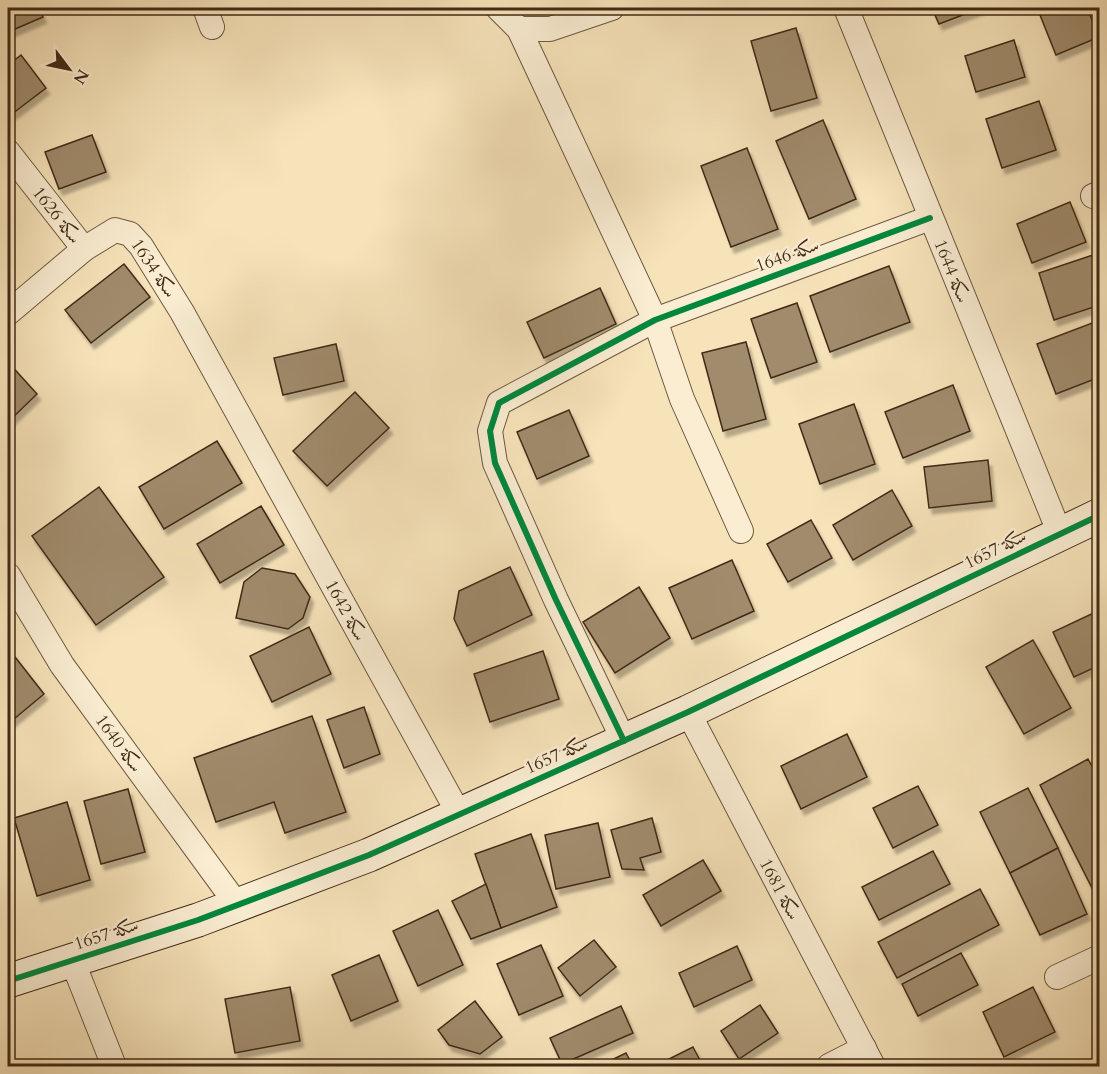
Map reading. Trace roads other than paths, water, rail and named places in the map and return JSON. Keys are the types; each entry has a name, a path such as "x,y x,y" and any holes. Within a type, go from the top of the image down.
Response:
{"street":[{"path":"498,8 519,29 655,320 682,399 741,531"},
{"path":"519,29 550,29 612,8"},
{"name":"سكة 1644","path":"846,8 1060,534"},
{"name":"سكة 1626","path":"8,152 84,249"},
{"name":"سكة 1646","path":"624,741 556,600 495,463 490,431 499,404 655,320 930,218"},
{"name":"سكة 1634","path":"8,313 84,249 115,230 130,234 141,246 172,295 232,405"},
{"name":"سكة 1642","path":"232,405 459,814"},
{"name":"سكة 1657","path":"8,981 198,920 369,855 688,712 1100,515"},
{"name":"سكة 1640","path":"8,575 62,665 238,906"},
{"name":"سكة 1681","path":"688,712 868,1057"},
{"path":"1057,977 1100,957"},
{"path":"72,960 114,1066"},
{"path":"829,1066 868,1057"}]}
